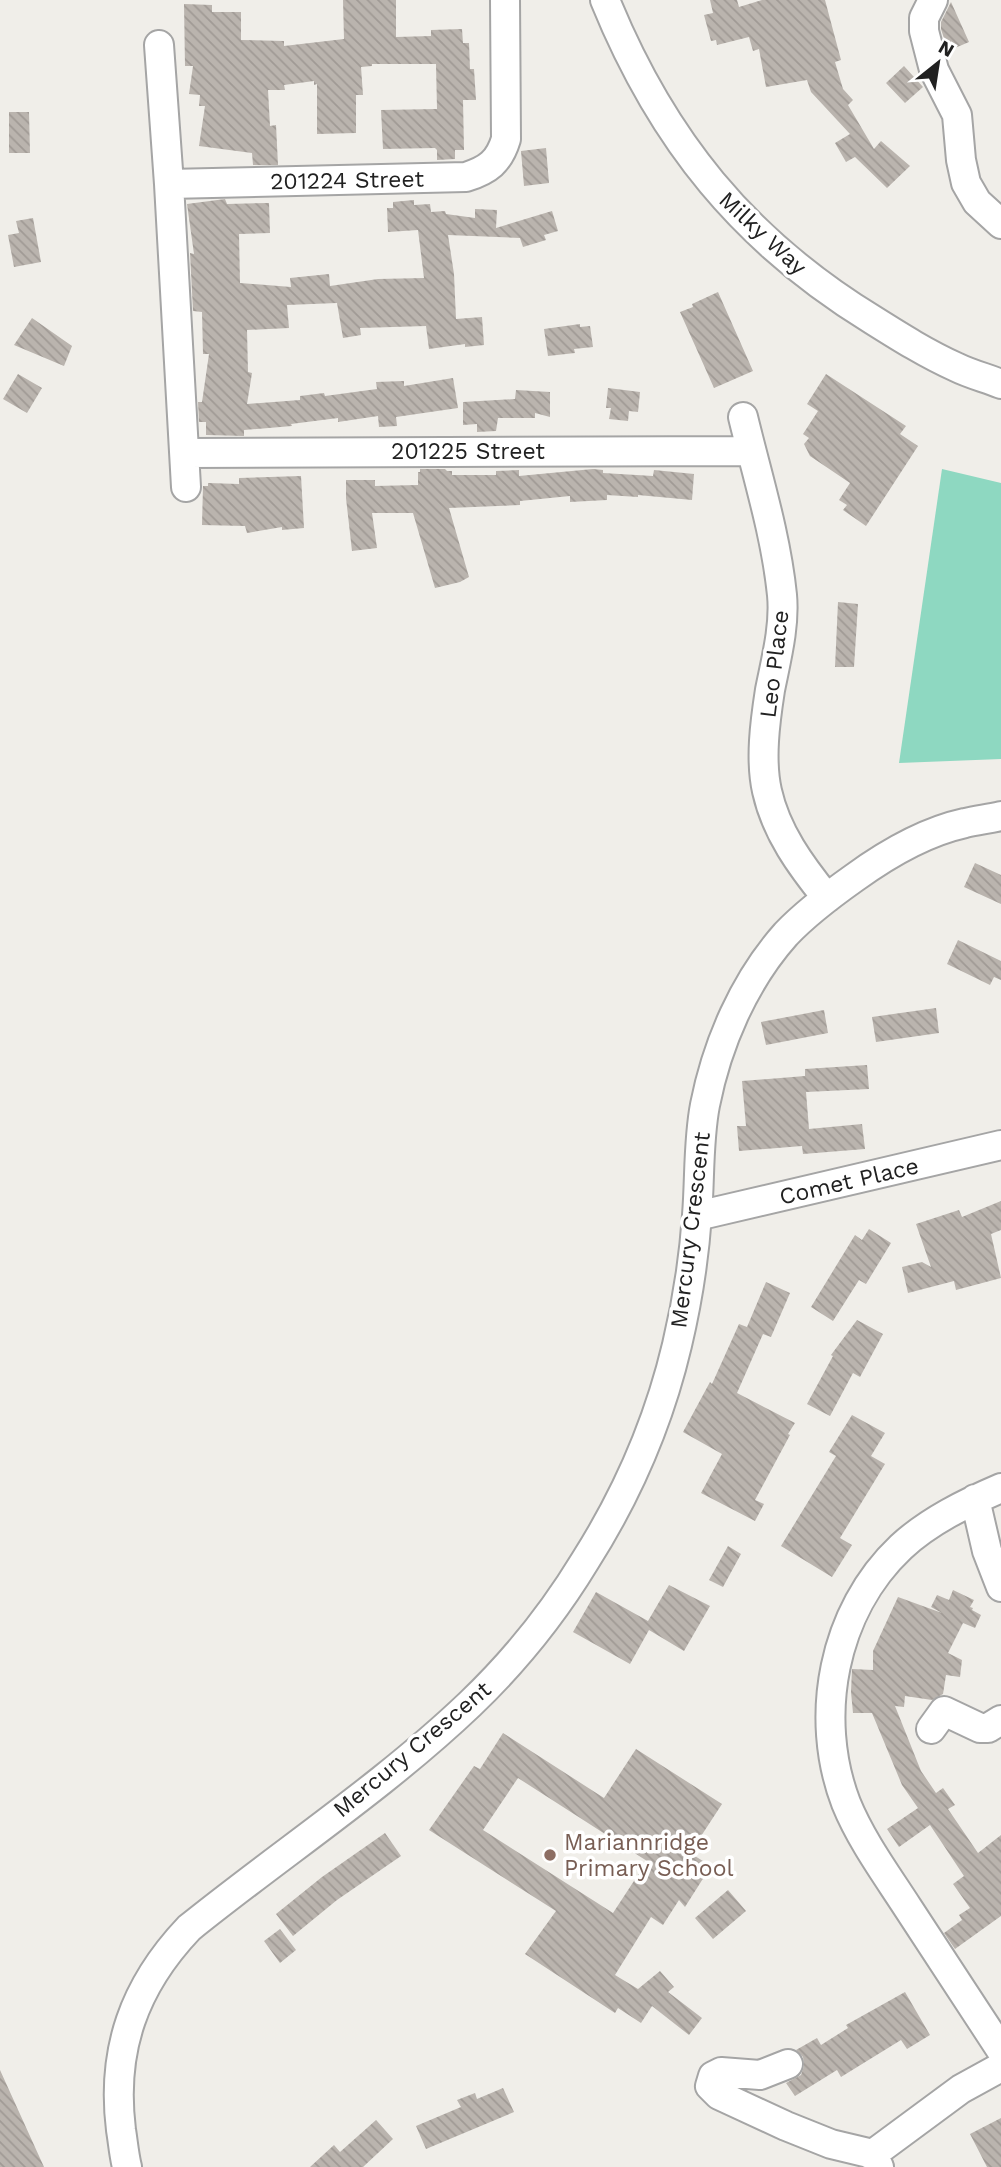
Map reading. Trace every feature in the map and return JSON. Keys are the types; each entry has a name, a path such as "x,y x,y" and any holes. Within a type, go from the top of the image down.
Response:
{"street":[{"name":"201224 Street","path":"169,184 466,177 484,171 498,156 506,139 505,0"},
{"name":"Milky Way","path":"605,0 630,57 667,125 720,195 769,245 839,300 894,333 957,368 1001,384"},
{"path":"933,0 924,18 924,31 933,70 957,116 966,183 977,202 1001,224"},
{"path":"159,45 186,486"},
{"name":"Leo Place","path":"743,417 775,553 782,597 780,639 768,705 764,752 767,791 783,835 801,866 827,898"},
{"name":"201225 Street","path":"185,453 751,451"},
{"name":"Mercury Crescent","path":"127,2167 119,2110 121,2059 130,2021 141,1994 159,1964 189,1928 428,1742 471,1703 541,1625 584,1563 617,1503 652,1427 677,1345 690,1276 697,1216 704,1109 726,1035 749,986 786,934 827,898 888,854 962,823 1001,817"},
{"name":"Comet Place","path":"697,1216 1001,1145"},
{"path":"1001,1488 975,1499 932,1524 902,1547 877,1574 843,1639 831,1694 830,1718 840,1786 857,1828 1001,2050"},
{"path":"975,1499 987,1551 1001,1587"},
{"path":"931,1729 944,1712 980,1728 988,1728 1001,1720"},
{"path":"788,2064 760,2075 721,2072 713,2076 710,2086 719,2095 786,2126 876,2160 961,2090 1001,2067"}],"green space":[{"path":"942,469 1001,483 1001,759 899,763"}],"building":[{"path":"343,0 396,0 396,37 431,36 431,30 462,29 463,43 469,43 470,69 474,69 476,100 463,100 464,150 455,150 455,159 437,160 435,148 383,149 381,110 437,109 436,64 372,64 361,67 363,95 356,95 356,133 317,134 317,84 314,85 314,81 284,85 285,90 268,90 270,126 276,125 278,165 253,165 252,153 199,146 205,106 199,106 200,95 189,94 193,66 185,66 184,4 212,5 212,12 241,12 241,40 284,41 284,46 344,39"},
{"path":"710,0 737,0 739,7 762,0 825,0 841,60 835,62 843,89 853,100 848,105 874,149 881,141 910,166 887,188 855,157 846,162 835,143 850,134 811,92 807,80 766,87 759,49 753,51 749,37 717,45 716,40 711,41 704,15 713,13"},
{"path":"951,2 969,42 948,51 941,22"},
{"path":"904,66 923,87 905,103 886,83"},
{"path":"9,112 29,112 30,153 9,153"},
{"path":"546,148 549,183 524,186 521,151"},
{"path":"225,199 227,204 269,203 270,233 239,234 240,283 291,287 290,278 329,274 330,286 378,279 424,278 418,230 388,232 387,208 393,208 393,202 414,200 414,205 430,204 431,212 445,211 446,214 475,218 475,209 497,210 496,228 552,211 558,231 544,235 546,240 523,247 520,238 448,235 454,274 456,319 482,317 484,345 465,347 465,344 429,349 426,326 360,328 361,335 343,338 337,303 287,305 289,328 247,330 248,372 252,373 247,404 300,400 300,396 324,393 325,396 377,389 376,382 404,381 404,386 453,378 458,408 396,417 397,426 379,427 378,416 338,422 338,418 291,424 292,426 244,430 244,436 206,435 206,422 199,422 198,402 202,402 209,354 203,354 202,312 193,311 190,253 194,254 187,204"},
{"path":"33,218 41,262 14,267 8,235 19,233 16,221"},
{"path":"718,292 753,371 714,388 680,312"},
{"path":"32,318 72,346 64,366 14,345"},
{"path":"580,324 580,327 590,326 593,347 574,349 575,353 548,356 544,329"},
{"path":"18,374 42,388 27,413 3,399"},
{"path":"826,374 906,426 900,434 918,446 866,526 843,510 847,505 839,500 850,483 810,456 804,444 809,438 803,434 818,411 807,404"},
{"path":"608,388 640,392 638,412 629,411 628,421 609,419 611,408 606,408"},
{"path":"516,390 550,392 550,417 535,413 535,418 498,418 496,431 477,432 477,424 463,425 463,402 515,399"},
{"path":"420,469 445,469 452,471 452,475 496,475 496,471 519,470 519,476 593,469 603,470 603,473 653,476 654,470 694,474 692,500 607,495 607,500 570,502 570,496 520,501 520,505 449,508 469,577 435,588 413,513 372,513 377,548 352,551 346,480 375,480 375,486 418,485"},
{"path":"301,476 304,528 282,530 282,527 247,533 245,526 202,525 203,486 208,486 208,483 239,484 239,478"},
{"path":"838,602 858,604 854,667 835,667"},
{"path":"975,863 1001,875 1001,904 964,887"},
{"path":"958,940 1001,961 1001,980 994,977 990,985 947,964"},
{"path":"936,1008 939,1033 876,1042 872,1017"},
{"path":"824,1010 828,1033 766,1045 761,1022"},
{"path":"867,1065 869,1089 806,1092 809,1129 862,1124 865,1149 803,1154 802,1146 739,1151 737,1126 746,1126 742,1081 805,1076 805,1069"},
{"path":"1001,1201 1001,1230 991,1234 1001,1278 956,1290 954,1281 908,1293 902,1267 922,1262 931,1267 916,1224 959,1210 962,1217"},
{"path":"869,1229 891,1243 866,1284 859,1280 833,1321 811,1307 855,1235 862,1240"},
{"path":"766,1282 790,1293 771,1337 763,1334 737,1393 795,1423 755,1500 764,1504 755,1521 701,1493 722,1454 683,1432 710,1382 712,1384 739,1324 747,1327"},
{"path":"857,1320 883,1334 860,1377 853,1373 830,1416 807,1404 833,1356 831,1355"},
{"path":"852,1415 885,1433 871,1456 885,1464 840,1538 852,1545 832,1577 781,1546 836,1456 829,1452"},
{"path":"728,1546 741,1554 723,1587 709,1580"},
{"path":"669,1585 710,1606 684,1651 649,1630 630,1664 573,1632 596,1592 648,1621"},
{"path":"953,1590 974,1600 970,1607 981,1615 975,1628 963,1623 948,1653 962,1660 960,1677 946,1675 943,1694 932,1700 905,1696 904,1707 895,1706 921,1771 936,1793 943,1788 955,1805 948,1809 978,1853 1001,1835 1001,1916 955,1949 944,1933 962,1920 959,1915 970,1908 953,1884 964,1876 930,1825 899,1847 887,1829 918,1808 902,1785 872,1713 853,1713 851,1692 852,1669 873,1670 873,1651 898,1597 942,1613 931,1607 937,1595 949,1600"},
{"path":"503,1733 604,1798 636,1749 722,1804 690,1853 711,1866 685,1907 679,1900 663,1925 651,1917 615,1975 638,1989 660,1971 674,1987 668,1992 702,2018 689,2035 652,2006 641,2023 618,2008 615,2013 525,1954 556,1911 429,1830 474,1766 480,1769","holes":["518,1778 647,1861 613,1913 483,1830"]},
{"path":"385,1833 401,1856 337,1900 293,1936 276,1914 322,1877"},
{"path":"728,1890 746,1911 713,1939 695,1918"},
{"path":"280,1929 296,1950 280,1963 264,1941"},
{"path":"905,1992 930,2035 907,2049 901,2040 841,2077 837,2070 795,2096 786,2083 801,2075 804,2066 803,2057 796,2050 817,2038 821,2045 848,2028 846,2025"},
{"path":"0,2070 44,2167 0,2167"},
{"path":"503,2088 514,2112 426,2149 416,2126 461,2107 457,2100 475,2093 477,2099"},
{"path":"1001,2118 1001,2167 987,2167 970,2134"},
{"path":"376,2120 393,2139 363,2167 310,2167 334,2145 340,2152"}],"place":[{"name":"Mariannridge Primary School","path":"550,1855"}]}
